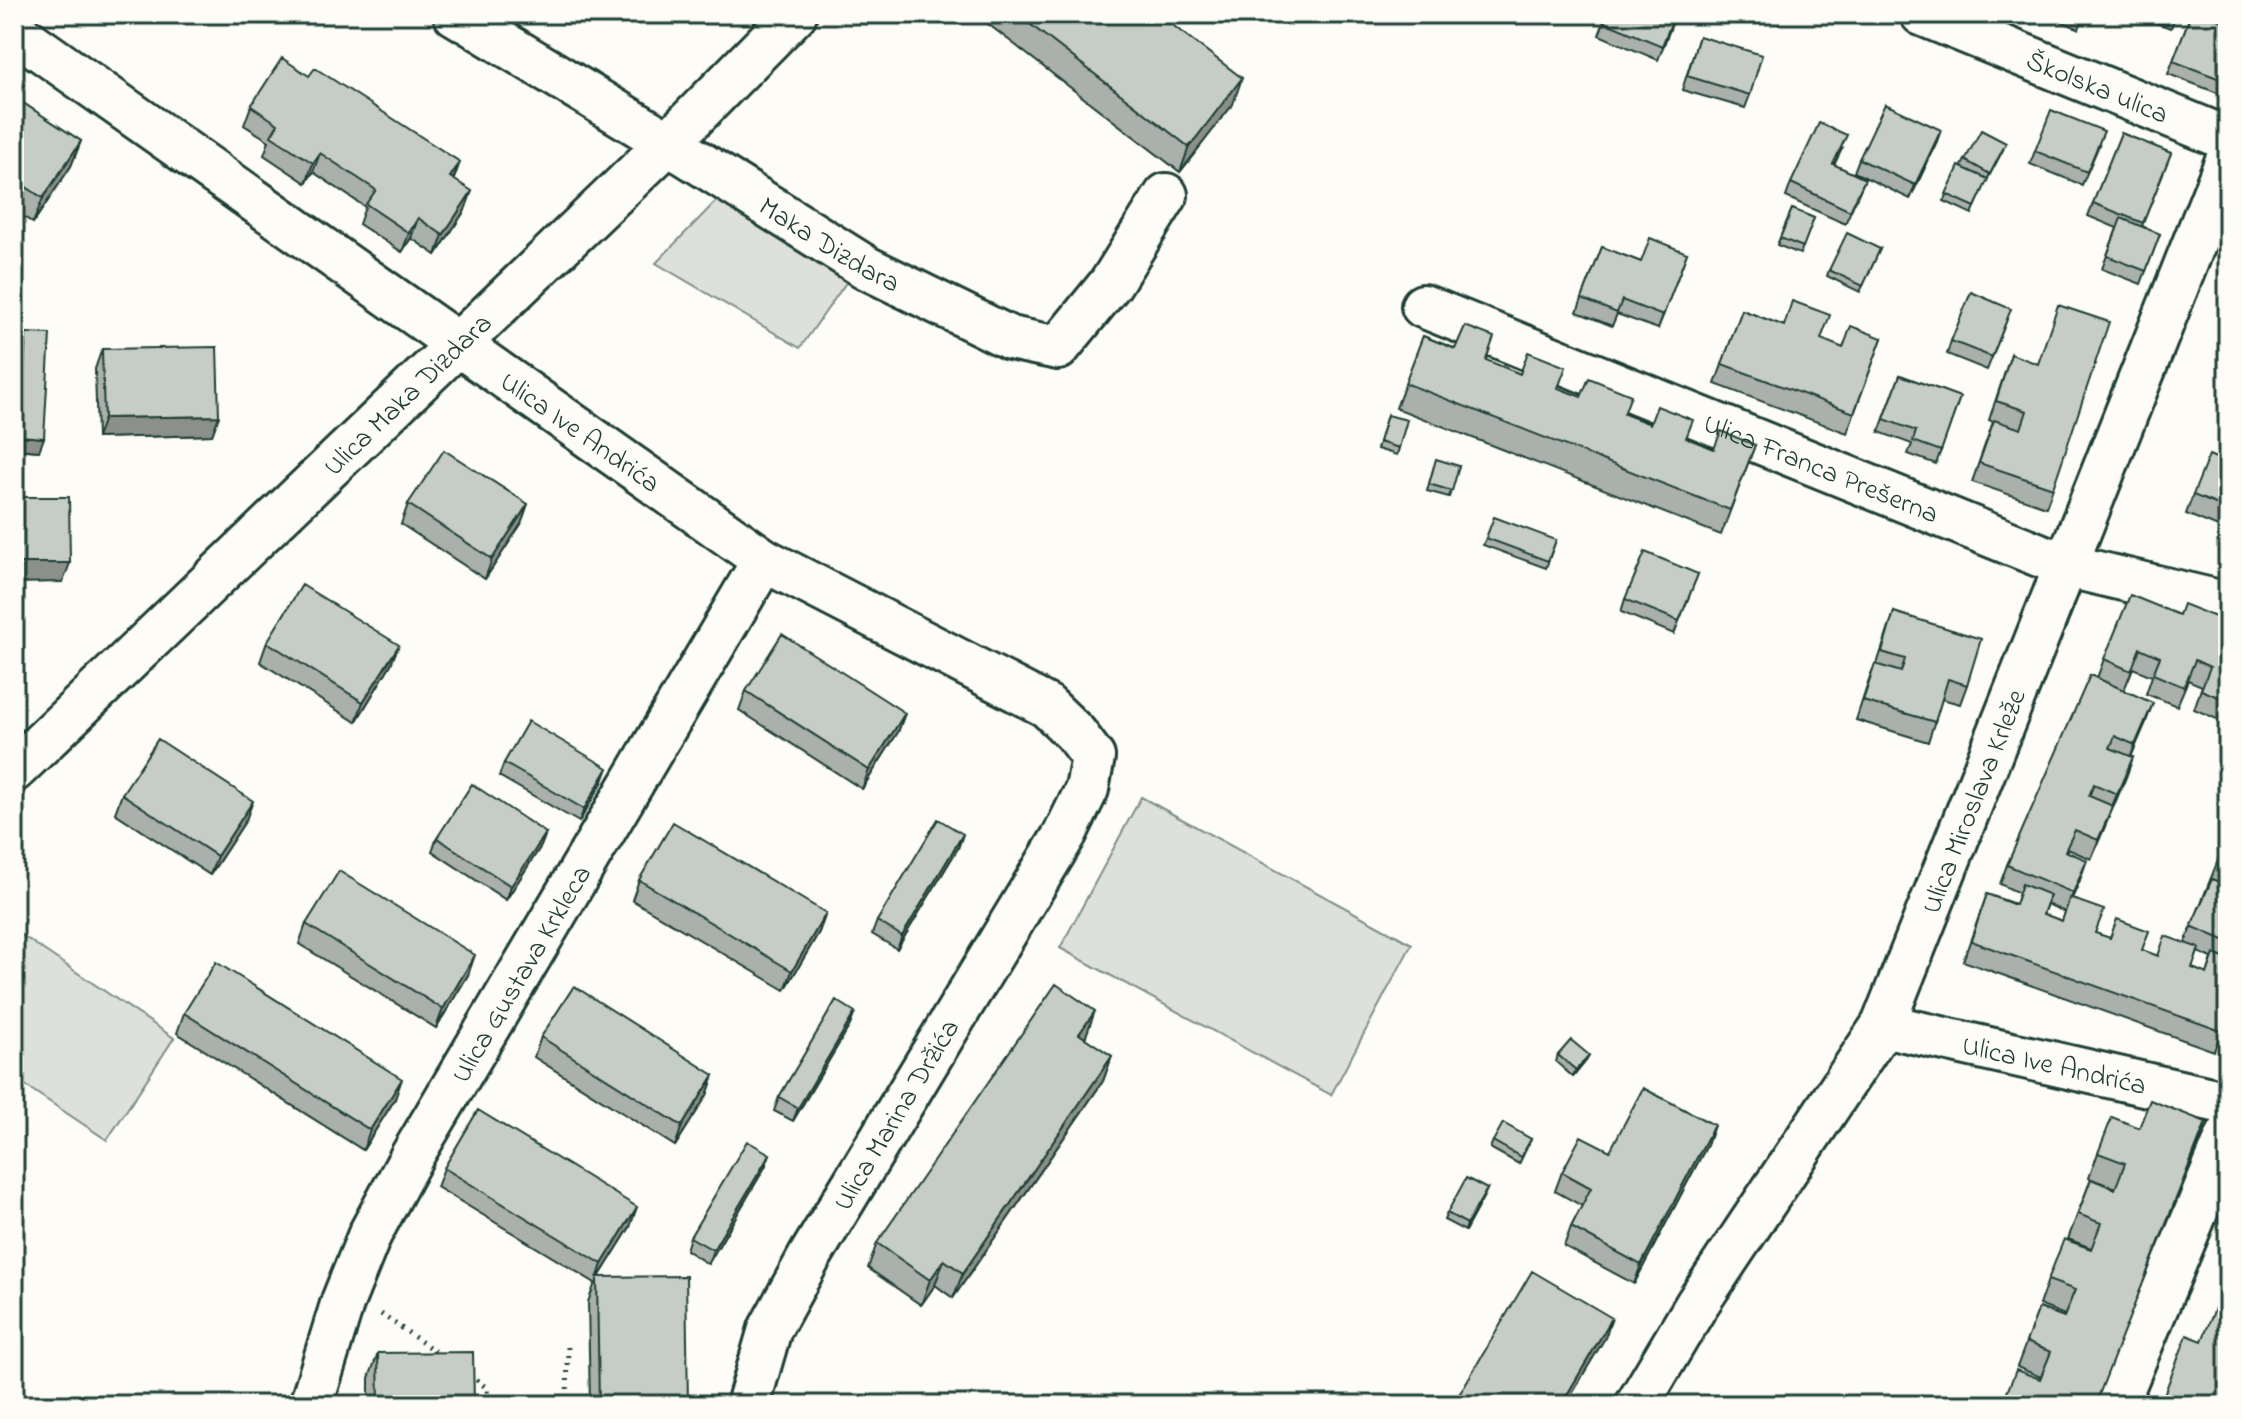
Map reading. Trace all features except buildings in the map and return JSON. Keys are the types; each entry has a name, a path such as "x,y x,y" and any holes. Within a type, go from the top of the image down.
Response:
{"street":[{"name":"Maka Dizdara","path":"455,14 867,268 1010,338 1058,348 1111,283 1166,195"},
{"name":"Ulica Maka Dizdara","path":"14,770 668,143 795,14"},
{"name":"Školska ulica","path":"1922,14 2228,139"},
{"name":"Ulica Ive Andrića","path":"14,31 764,560 1047,706 1075,733 1093,757 1087,789 1065,834"},
{"name":"Ulica Miroslava Krleže","path":"1637,1405 1697,1304 1883,1025 2228,158"},
{"name":"Ulica Franca Prešerna","path":"1423,306 2064,565 2228,604"},
{"name":"Ulica Gustava Krkleca","path":"311,1405 343,1301 370,1234 412,1156 764,560"},
{"name":"Ulica Marina Držića","path":"748,1405 770,1329 810,1256 1065,834"},
{"name":"Ulica Ive Andrića","path":"1883,1025 2228,1103"},
{"path":"2116,1405 2228,1135"}],"path":[{"path":"375,1309 450,1362"},
{"path":"567,1405 568,1342"},
{"path":"462,1370 487,1388 488,1405"}],"shaded area":[{"path":"721,196 850,277 800,348 656,263"},
{"path":"1141,797 1412,944 1331,1095 1060,948"},
{"path":"14,930 174,1038 107,1140 14,1078"}]}
